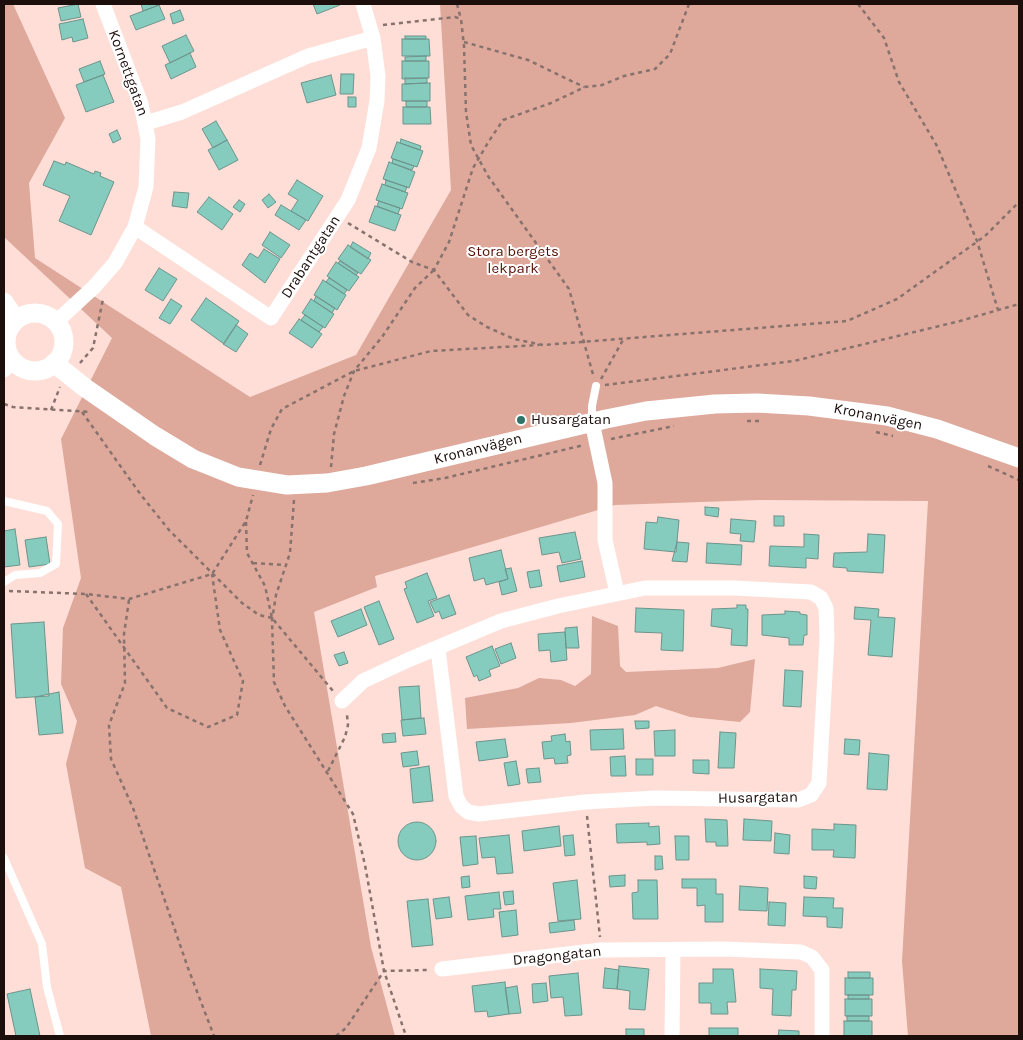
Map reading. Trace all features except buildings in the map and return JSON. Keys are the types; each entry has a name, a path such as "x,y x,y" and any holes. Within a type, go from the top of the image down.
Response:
{"street":[{"name":"Kornettgatan","path":"56,322 94,287 115,263 135,227 148,178 149,150 146,123 136,89 102,4"},
{"name":"Drabantgatan","path":"135,227 271,318 339,215 362,172 374,126 378,76 371,32 363,4"},
{"path":"146,123 182,112 308,56 371,32"},
{"path":"4,302 16,320"},
{"path":"39,313 56,322 63,340 61,369 36,370 9,366 6,336 16,320 27,314 39,313"},
{"name":"Kronanvägen","path":"61,369 155,436 212,468 238,477 287,485 330,482 382,472 646,411 715,404 757,403 809,406 888,416 937,429 1019,458"},
{"path":"592,422 605,483 605,540 617,593"},
{"name":"Husargatan","path":"342,701 362,681 516,616 645,588 734,588 811,592 822,598 826,608 827,639 818,783 811,794 798,800 655,798 585,802 479,814 468,812 461,806 456,796 438,649"},
{"name":"Dragongatan","path":"442,969 601,950 673,951 723,949 801,952 812,957 822,970 822,1036"},
{"path":"672,1036 673,951"}],"lane":[{"path":"592,422 592,406 596,386"},
{"path":"4,501 47,511 58,524 56,564 40,574 15,575 4,582"},
{"path":"4,858 42,944 47,987 60,1036"}],"path":[{"path":"457,4 464,42 468,132 478,160 569,289 596,386"},
{"path":"330,482 334,434 344,396 354,371 382,337 415,288 434,270 449,242 468,180 478,160 504,120 551,103 585,87 602,86 624,76 655,69 670,54 689,4"},
{"path":"858,4 884,38 899,82 937,146 977,241 998,310"},
{"path":"371,32 392,25 455,17 461,19"},
{"path":"464,42 528,60 585,87"},
{"path":"263,454 271,429 282,409 354,371 431,351 584,342 847,320 897,299 977,241 1019,202"},
{"path":"339,215 412,262 434,270 468,315 487,327 514,339 543,345"},
{"path":"51,410 62,380 61,369 89,355 93,348 106,293"},
{"path":"596,386 784,363 846,350 1019,304"},
{"path":"596,386 624,339"},
{"path":"82,412 141,495 169,530 242,603 259,615 272,618"},
{"path":"743,421 762,421"},
{"path":"405,485 464,474 597,442 678,425"},
{"path":"874,432 899,437"},
{"path":"983,464 1019,480"},
{"path":"302,500 294,500 290,553 276,595 272,618 272,660 276,690 348,803 357,826 384,971 406,1036"},
{"path":"4,592 86,594 129,600 212,574 246,521 247,553 265,586 272,618 342,701 348,725 345,737 328,771"},
{"path":"253,563 286,565"},
{"path":"86,594 118,636 126,652 167,708 208,727 237,715 243,681 220,630 212,574"},
{"path":"129,600 124,634 126,652 125,683 109,725 111,759 133,808 188,968 214,1036"},
{"path":"585,802 601,950"},
{"path":"384,971 442,969"},
{"path":"336,1036 346,1028 384,971"}],"green space":[{"name":"Stora bergets lekpark","path":"4,4 13,4 65,118 29,183 35,258 250,397 356,355 451,190 440,4 1019,4 1019,1036 908,1036 902,961 928,501 759,500 615,505 375,576 377,587 314,612 371,947 395,1036 151,1036 121,887 85,868 66,764 77,721 61,684 63,628 81,578 61,439 112,338 4,237"},
{"path":"592,616 618,626 620,666 626,672 718,668 755,659 750,712 740,722 690,717 656,706 635,715 571,723 467,729 465,698 518,688 539,678 561,680 575,686 591,674"}],"place":[{"name":"Husargatan","path":"521,420"}]}
